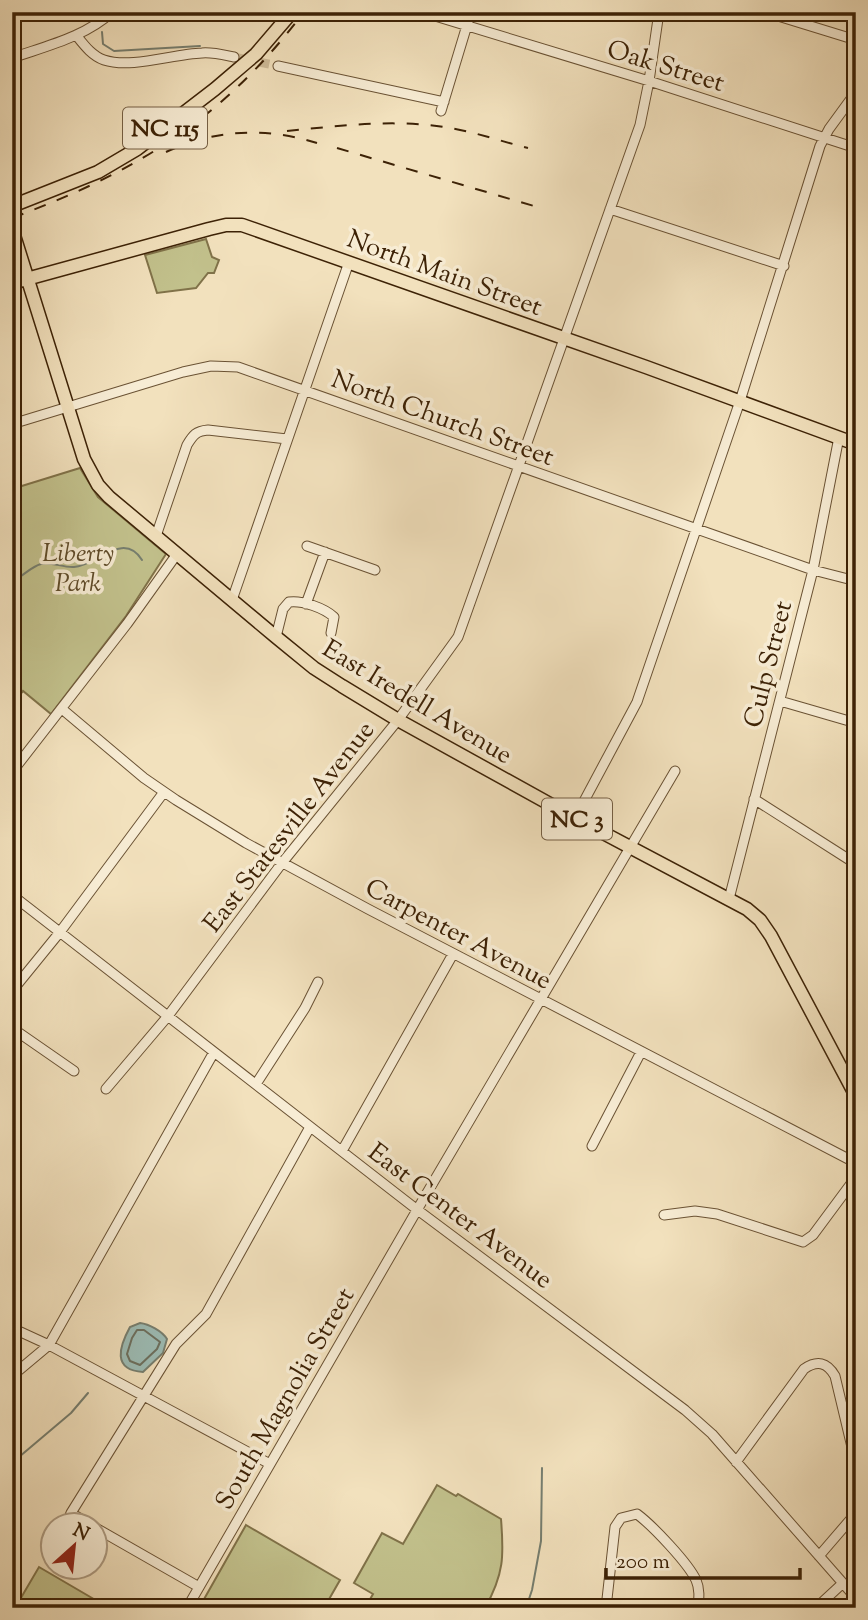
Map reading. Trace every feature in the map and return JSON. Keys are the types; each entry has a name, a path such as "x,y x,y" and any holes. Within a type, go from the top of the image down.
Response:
{"main road":[{"name":"NC 115","path":"12,206 98,172 137,149 256,54 292,12"},
{"name":"North Main Street","path":"12,283 226,225 242,225 856,444"},
{"name":"NC 3","path":"12,229 29,279"},
{"name":"East Iredell Avenue","path":"29,279 84,459 98,485 314,668 398,720 747,909 760,920 771,936 856,1096"}],"street":[{"path":"12,58 76,35 99,23 111,12"},
{"name":"Oak Street","path":"422,12 649,80 856,148"},
{"path":"278,66 443,107 471,12"},
{"name":"East Statesville Avenue","path":"106,1089 168,1016 282,863 398,720 458,637 640,125 659,12"},
{"path":"765,12 856,40"},
{"path":"76,35 91,52 106,61 127,62 204,52 234,57"},
{"path":"575,818 637,702 740,401 824,138 856,92"},
{"path":"610,209 784,266"},
{"path":"232,600 349,262"},
{"name":"North Church Street","path":"12,424 183,372 211,366 239,367 696,530 813,570 856,581"},
{"path":"156,536 187,445 193,435 200,430 208,430 287,439"},
{"name":"Culp Street","path":"729,900 813,570 839,437"},
{"path":"307,546 375,569"},
{"path":"306,604 325,552"},
{"path":"12,772 134,615 177,554"},
{"path":"276,637 283,609 289,603 297,601 329,612 334,617 331,633"},
{"path":"780,701 856,723"},
{"name":"Carpenter Avenue","path":"62,709 164,792 282,863 856,1163"},
{"name":"South Magnolia Street","path":"187,1608 675,771"},
{"path":"12,991 60,932 164,792"},
{"path":"754,799 856,864"},
{"name":"East Center Avenue","path":"12,895 417,1210 685,1410 712,1434 856,1598"},
{"path":"342,1151 453,954"},
{"path":"256,1084 305,1008 318,982"},
{"path":"12,1028 74,1071"},
{"path":"12,1376 49,1345 214,1052"},
{"path":"592,1146 641,1052"},
{"path":"72,1512 176,1344 205,1314 310,1127"},
{"path":"664,1215 707,1212 803,1242 813,1235 856,1177"},
{"path":"12,1328 49,1345 270,1464"},
{"path":"736,1462 804,1369 812,1363 822,1363 830,1368 835,1376 853,1437 856,1464"},
{"path":"819,1556 856,1513"},
{"path":"606,1608 615,1527 621,1518 637,1514 691,1571 697,1583 698,1608"},
{"path":"108,1535 199,1587"},
{"path":"816,1608 843,1583"}],"green space":[{"path":"206,239 212,257 219,260 214,273 208,273 196,288 157,293 145,255"},
{"name":"Liberty Park","path":"80,468 98,497 166,554 126,616 51,714 23,691 12,704 12,489"},
{"path":"437,1485 501,1519 501,1565 496,1585 485,1608 365,1608 373,1594 354,1583 382,1533 403,1544"},
{"path":"246,1525 340,1580 324,1608 199,1608"},
{"path":"38,1569 38,1582 65,1582 104,1605 102,1608 15,1608"}],"water":[{"path":"140,1323 155,1328 167,1339 163,1353 143,1372 126,1367 121,1356 123,1342 130,1327"}],"waterway":[{"path":"82,12 88,20"},
{"path":"102,32 103,44 114,51 200,46"},
{"path":"12,581 41,564 74,567 118,549 127,548 142,560"},
{"path":"12,1467 19,1457 71,1413 88,1393"},
{"path":"526,1608 541,1541 542,1468"}],"tunnel":[{"path":"234,57 278,66"}],"railway":[{"path":"12,218 99,181 174,138 242,83 304,12"},
{"path":"287,131 365,124 424,125 465,131 528,148"},
{"path":"166,152 203,139 241,133 278,134 317,143"},
{"path":"337,148 534,206"}]}
